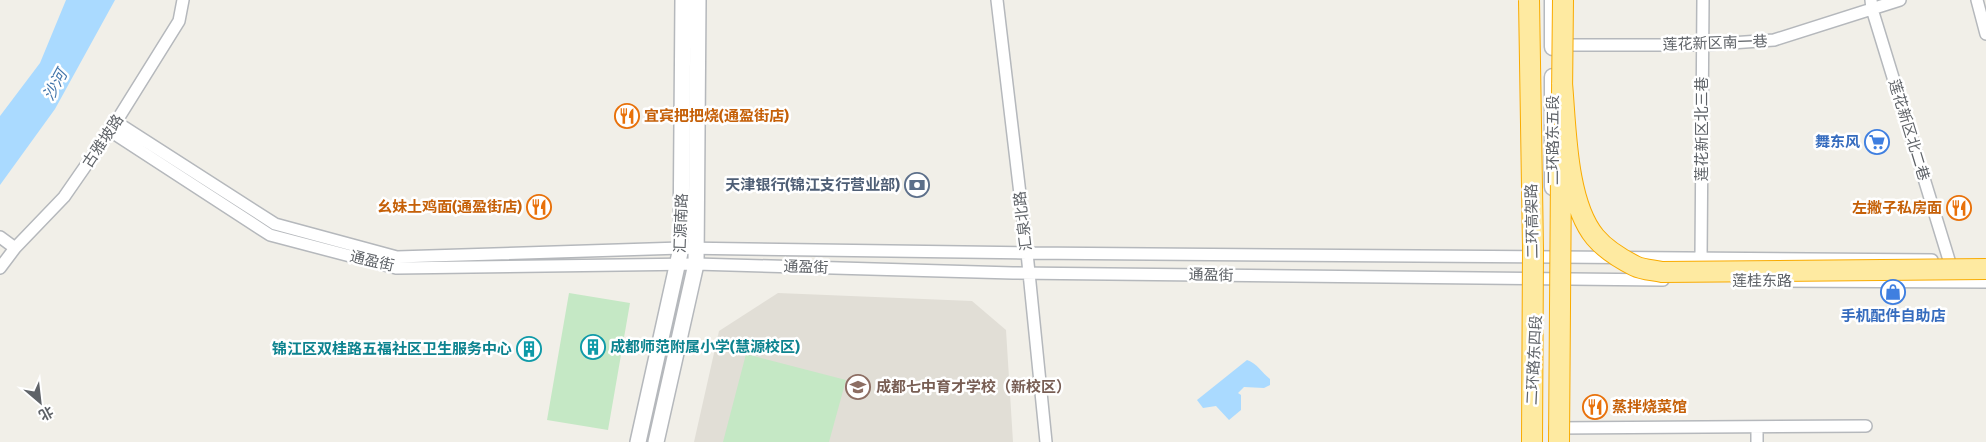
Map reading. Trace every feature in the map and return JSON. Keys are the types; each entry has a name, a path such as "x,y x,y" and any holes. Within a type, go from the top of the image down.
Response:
{"highway":[{"name":"二环高架路","path":"1530,0 1533,249 1531,442"},
{"name":"二环高架路","path":"1554,437 1563,0"},
{"path":"1562,84 1575,196 1594,236 1607,249 1636,267 1662,272 1986,269"}],"main road":[{"name":"二环路东五段","path":"1538,0 1546,279"},
{"name":"二环路东五段","path":"1546,258 1553,0"},
{"name":"二环路东四段","path":"1531,442 1546,279"},
{"name":"二环路东四段","path":"1546,279 1554,437"}],"street":[{"name":"古雅坡路","path":"0,268 15,248 64,197 113,127 179,21 183,0"},
{"name":"汇源南路","path":"638,442 679,265 691,254 683,0"},
{"name":"汇源南路","path":"656,442 691,254 698,0"},
{"name":"汇泉北路","path":"997,0 1027,253 1046,442"},
{"name":"莲花新区北三巷","path":"1701,258 1703,0"},
{"name":"莲花新区南一巷","path":"1553,45 1702,45 1774,40 1872,5 1900,0"},
{"path":"1976,0 1986,34"},
{"path":"1983,0 1986,4"},
{"name":"莲花新区北二巷","path":"1872,5 1949,260"},
{"name":"通盈街","path":"113,127 275,224 397,257 1027,253 1546,258"},
{"name":"通盈街","path":"113,127 270,235 396,268 679,265"},
{"path":"0,237 15,248"},
{"name":"通盈街","path":"691,254 1029,273 1546,279"},
{"name":"莲桂东路","path":"1546,258 1986,260"},
{"name":"莲桂东路","path":"1546,279 1986,282"},
{"path":"1554,437 1757,427 1866,426"},
{"path":"1757,427 1757,442"}],"shaded area":[{"name":"成都七中育才学校（新校区）","path":"778,293 972,301 1006,330 1013,442 694,442 719,331"}],"green space":[{"path":"569,293 630,303 608,430 547,420"},
{"path":"746,354 846,380 829,442 723,442"}],"water":[{"name":"沙河","path":"66,0 115,0 55,109 0,185 0,116 40,63"},
{"path":"1247,360 1251,361 1270,379 1270,385 1264,388 1244,387 1238,393 1241,395 1241,410 1229,420 1216,406 1203,408 1197,400"}],"place":[{"name":"宜宾把把烧(通盈街店)","path":"627,116"},
{"name":"舞东风","path":"1877,142"},
{"name":"天津银行(锦江支行营业部)","path":"917,185"},
{"name":"幺妹土鸡面(通盈街店)","path":"539,207"},
{"name":"左撇子私房面","path":"1959,208"},
{"name":"手机配件自助店","path":"1893,292"},
{"name":"成都师范附属小学(慧源校区)","path":"593,347"},
{"name":"锦江区双桂路五福社区卫生服务中心","path":"529,349"},
{"name":"成都七中育才学校（新校区）","path":"858,387"},
{"name":"蒸拌烧菜馆","path":"1595,407"}]}
